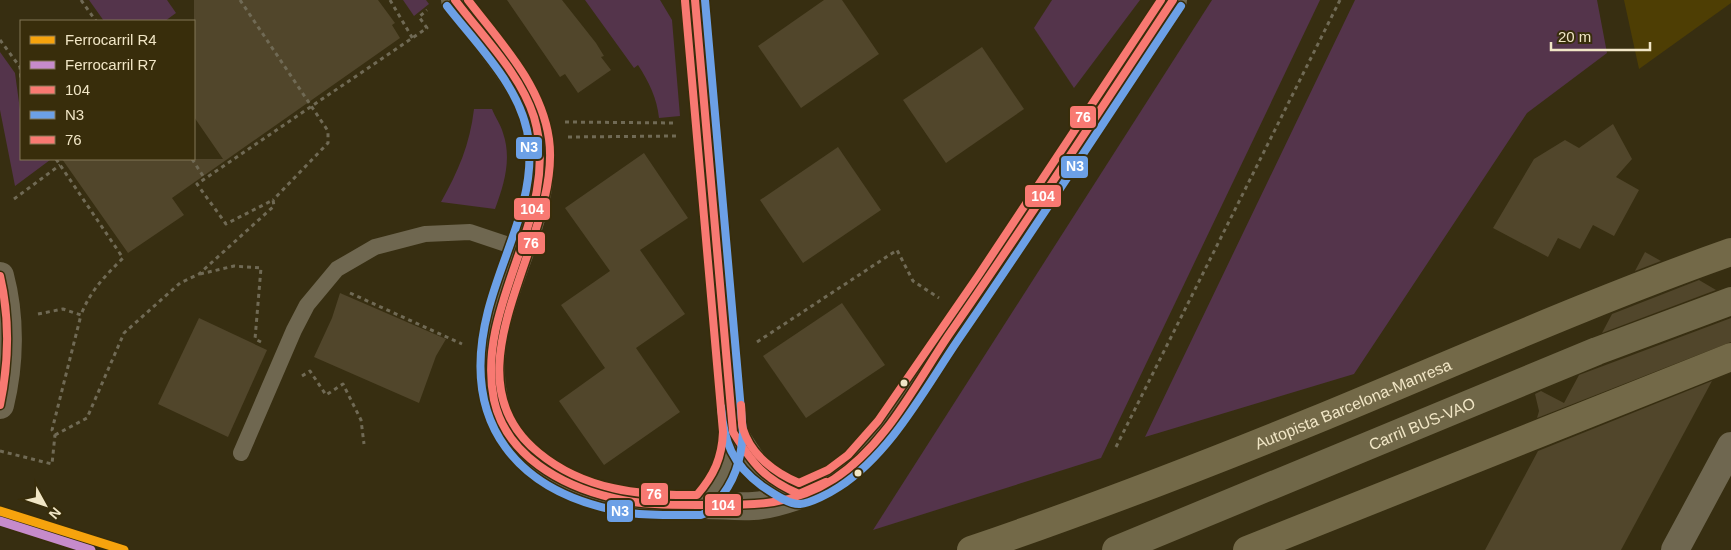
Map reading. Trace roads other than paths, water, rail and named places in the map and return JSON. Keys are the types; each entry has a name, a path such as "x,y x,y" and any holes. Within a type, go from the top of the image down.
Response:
{"highway":[{"name":"Autopista Barcelona-Manresa","path":"971,550 1104,503 1310,422 1549,323 1731,252"},
{"name":"Carril BUS-VAO","path":"1116,550 1597,351 1731,301"},
{"path":"1247,550 1731,356"}],"street":[{"path":"444,3 523,94 534,117 538,140 539,180 535,207 492,339 490,370 493,396 498,418 510,438 533,463 564,482 589,492 651,505 756,506 799,494 833,479 854,462 886,427 986,282 1172,0"},
{"path":"689,5 733,432 732,458 720,484 701,505"},
{"path":"0,279 6,300 7,376 0,405"},
{"path":"733,432 760,474 777,486 799,494"},
{"path":"1675,550 1731,446"}],"lane":[{"path":"242,453 294,330 307,305 337,269 375,246 425,234 470,232 521,249"}],"rail line":[{"name":"R4","path":"0,511 124,550"},
{"name":"R7","path":"0,521 91,550"}]}
